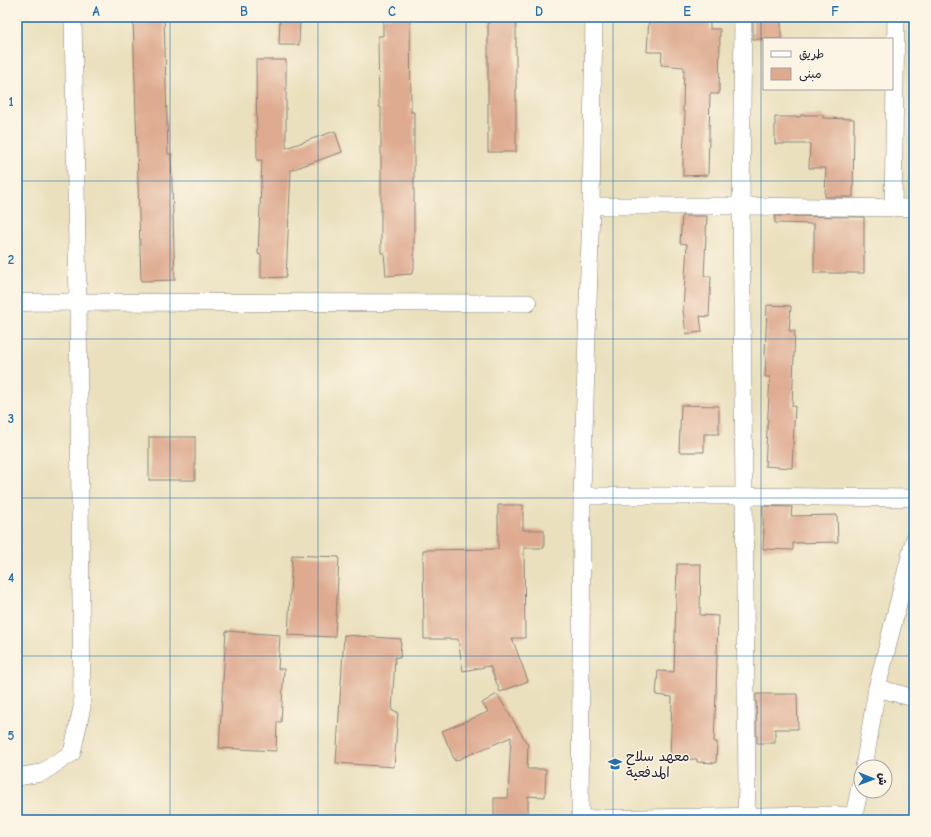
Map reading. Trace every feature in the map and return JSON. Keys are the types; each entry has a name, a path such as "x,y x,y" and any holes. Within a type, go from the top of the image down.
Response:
{"street":[{"path":"17,777 41,773 72,753 82,707 78,303 73,17"},
{"path":"594,17 591,206 582,496 580,819 824,815 854,818 858,799"},
{"path":"743,17 742,206 747,778 746,816"},
{"path":"893,208 896,17"},
{"path":"591,206 914,208"},
{"path":"17,303 528,303"},
{"path":"582,496 914,498"},
{"path":"865,759 877,688 914,540"},
{"path":"877,688 914,698"}],"building":[{"path":"133,17 164,17 168,154 171,154 175,280 141,281"},
{"path":"280,17 300,17 299,45 279,45"},
{"path":"383,17 410,17 411,112 414,112 414,271 412,271 412,274 386,276 384,253 381,253 381,107 379,107 378,36 383,36"},
{"path":"488,17 516,17 516,152 488,152"},
{"path":"649,17 710,17 710,29 720,29 719,94 710,94 708,175 683,176 685,112 683,112 684,67 661,65 662,52 647,52"},
{"path":"753,17 781,17 781,38 753,39"},
{"path":"256,60 286,60 286,148 335,131 342,152 291,170 286,277 261,278 261,255 258,254 262,160 257,160"},
{"path":"801,115 823,115 823,118 854,119 853,197 825,197 826,168 809,168 810,144 775,144 775,117 800,117"},
{"path":"682,216 707,216 704,276 711,276 709,317 700,316 702,332 686,334 683,310 687,244 680,243"},
{"path":"775,216 864,217 864,273 814,273 814,224 775,223"},
{"path":"767,305 791,306 789,331 795,331 792,406 795,406 792,468 765,466 770,377 765,377"},
{"path":"681,405 719,406 719,434 704,434 704,452 679,452"},
{"path":"149,437 195,437 195,480 149,480"},
{"path":"498,505 523,505 523,530 544,530 544,548 524,548 525,638 512,638 528,681 500,692 490,666 463,671 458,639 424,639 423,550 498,549"},
{"path":"763,506 792,507 791,516 837,515 838,542 793,543 793,550 763,549"},
{"path":"292,555 339,557 335,637 288,635"},
{"path":"677,564 701,564 700,615 718,616 714,742 717,742 716,763 697,762 697,759 670,760 672,697 656,695 658,671 674,672"},
{"path":"226,631 280,635 278,669 284,669 281,722 277,722 276,751 219,748"},
{"path":"344,635 401,639 400,658 395,657 392,711 398,712 394,767 336,763"},
{"path":"497,694 528,745 527,769 546,769 545,797 528,796 528,820 494,820 494,798 508,798 511,737 455,761 442,731 488,712 482,703"},
{"path":"756,694 797,694 798,729 775,729 775,743 757,743"}],"place":[{"name":"معهد سلاح المدفعية","path":"615,764"}]}
